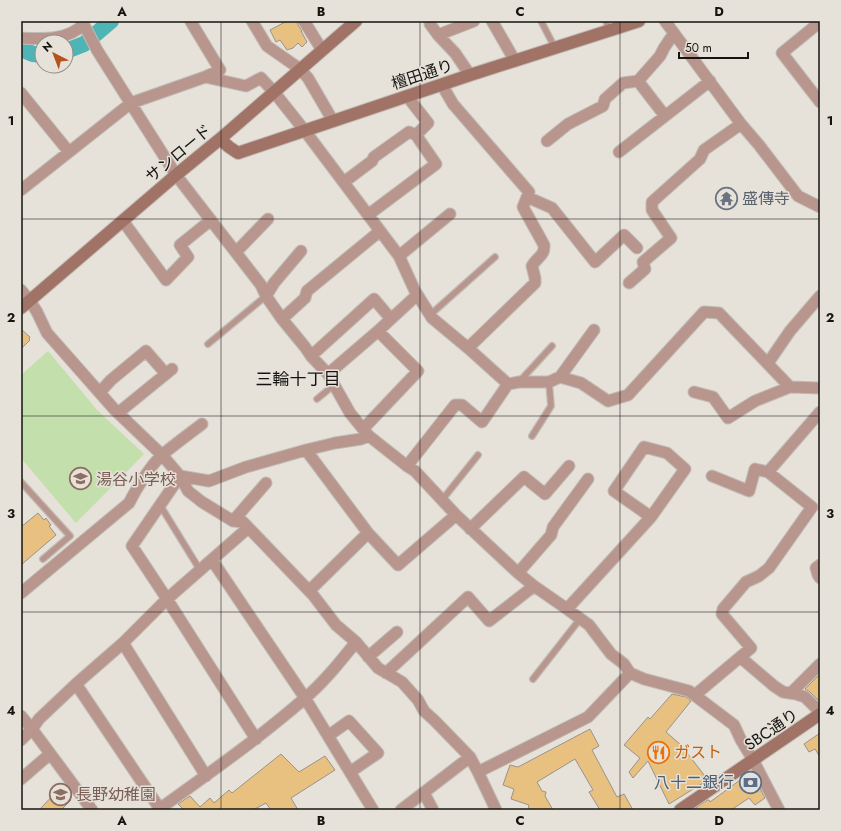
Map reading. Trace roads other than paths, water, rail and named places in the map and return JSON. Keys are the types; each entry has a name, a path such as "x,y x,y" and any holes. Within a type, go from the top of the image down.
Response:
{"street":[{"path":"252,21 267,46 300,69 308,78 333,121"},
{"path":"304,21 322,50"},
{"name":"サンロード","path":"26,305 356,21"},
{"path":"430,21 430,24 438,35 455,53 470,75"},
{"path":"438,35 474,21"},
{"path":"492,21 516,61"},
{"name":"檀田通り","path":"220,139 238,153 555,48 607,26 639,21"},
{"path":"665,21 741,124 798,196 820,207"},
{"path":"21,190 131,103 205,77 220,70 191,22"},
{"path":"820,22 782,53 820,102"},
{"path":"21,38 48,39 64,36 78,30 84,23 97,50 176,175 261,285 266,296 282,319 311,356 328,374 350,413 366,432 415,471 470,529 518,573 589,625 611,654 624,664 630,673 644,679 689,691 734,725 779,810"},
{"path":"547,141 568,124 603,106 605,99 624,83 638,81 660,56 674,33"},
{"path":"205,77 246,86 262,78 344,182 398,256 417,295 432,318 513,383 549,382 560,377 594,330"},
{"path":"638,81 665,116"},
{"path":"619,152 710,81"},
{"path":"442,85 453,104 529,192 523,206 544,245 545,251 532,266 535,283 468,348"},
{"path":"21,93 69,152"},
{"path":"407,96 428,123 416,135"},
{"path":"629,283 645,269 643,262 671,238 652,210 652,202 700,159 704,150 741,124"},
{"path":"344,182 372,161 374,157 409,132 416,135 436,164 368,215"},
{"path":"527,197 552,208 595,262 624,235 637,248"},
{"path":"398,256 450,214"},
{"path":"236,252 268,219"},
{"path":"123,221 166,280 188,257 180,245 211,220"},
{"path":"282,319 305,298 307,291 380,231"},
{"path":"266,296 274,283 301,251"},
{"path":"21,290 26,305 37,312 47,333 118,413 162,455 180,476 188,491 202,502 233,521 243,522 313,595 336,625 356,642 378,668 402,682 418,700 424,711 470,758 496,810"},
{"path":"328,374 417,295"},
{"path":"768,363 790,331 820,296"},
{"path":"311,356 374,300 391,319"},
{"path":"560,377 581,383 608,401 628,396 704,312 719,313 790,387"},
{"path":"180,476 209,481 246,467 306,450 361,439 418,371 378,331"},
{"path":"100,392 111,380 146,351 169,371 118,413"},
{"path":"407,466 455,405 462,405 482,422 513,383"},
{"path":"694,392 713,397 728,418 755,401 790,387 820,388"},
{"path":"768,472 820,412"},
{"path":"21,593 128,503 151,468 162,455 202,424"},
{"path":"567,609 652,517 685,469 667,453 644,447 614,491 652,517"},
{"path":"306,450 368,533 398,565 456,515"},
{"path":"470,529 524,477 545,494 569,466"},
{"path":"695,695 751,648 722,614 723,609 746,582 759,576 769,568 812,507 768,472 755,469 749,491 712,476"},
{"path":"180,476 132,546 256,739"},
{"path":"518,573 551,535 553,527 588,480"},
{"path":"233,521 266,483"},
{"path":"21,740 39,719 123,643 167,599 248,528"},
{"path":"308,591 368,533"},
{"path":"212,560 305,698 373,810"},
{"path":"820,565 816,568 820,578"},
{"path":"386,673 468,597 489,621 534,586"},
{"path":"368,657 397,632"},
{"path":"76,684 159,810 256,739 305,698 329,675 356,642"},
{"path":"123,643 206,776"},
{"path":"740,657 774,686 784,692 805,697 820,713"},
{"path":"790,693 820,664"},
{"path":"478,772 588,717 630,673"},
{"name":"SBC通り","path":"680,810 820,713"},
{"path":"21,716 92,810"},
{"path":"328,736 349,721 378,753 350,772"},
{"path":"21,780 50,754"},
{"path":"401,810 470,758"},
{"path":"424,793 432,810"}],"lane":[{"path":"541,21 555,48"},
{"path":"430,315 494,257"},
{"path":"208,344 266,296"},
{"path":"513,383 552,346"},
{"path":"532,436 551,406 549,382"},
{"path":"317,399 334,385"},
{"path":"442,500 478,455"},
{"path":"21,482 70,536 43,559"},
{"path":"160,506 200,570"},
{"path":"533,679 580,619"}],"waterway":[{"path":"74,48 84,44 111,21"},
{"path":"21,49 34,54"}],"place":[{"name":"盛傳寺","path":"726,198"},
{"name":"湯谷小学校","path":"80,479"},
{"name":"ガスト","path":"659,752"},
{"name":"八十二銀行","path":"750,782"},
{"name":"長野幼稚園","path":"60,794"}],"district":[{"name":"三輪十丁目","path":"298,379"}]}
